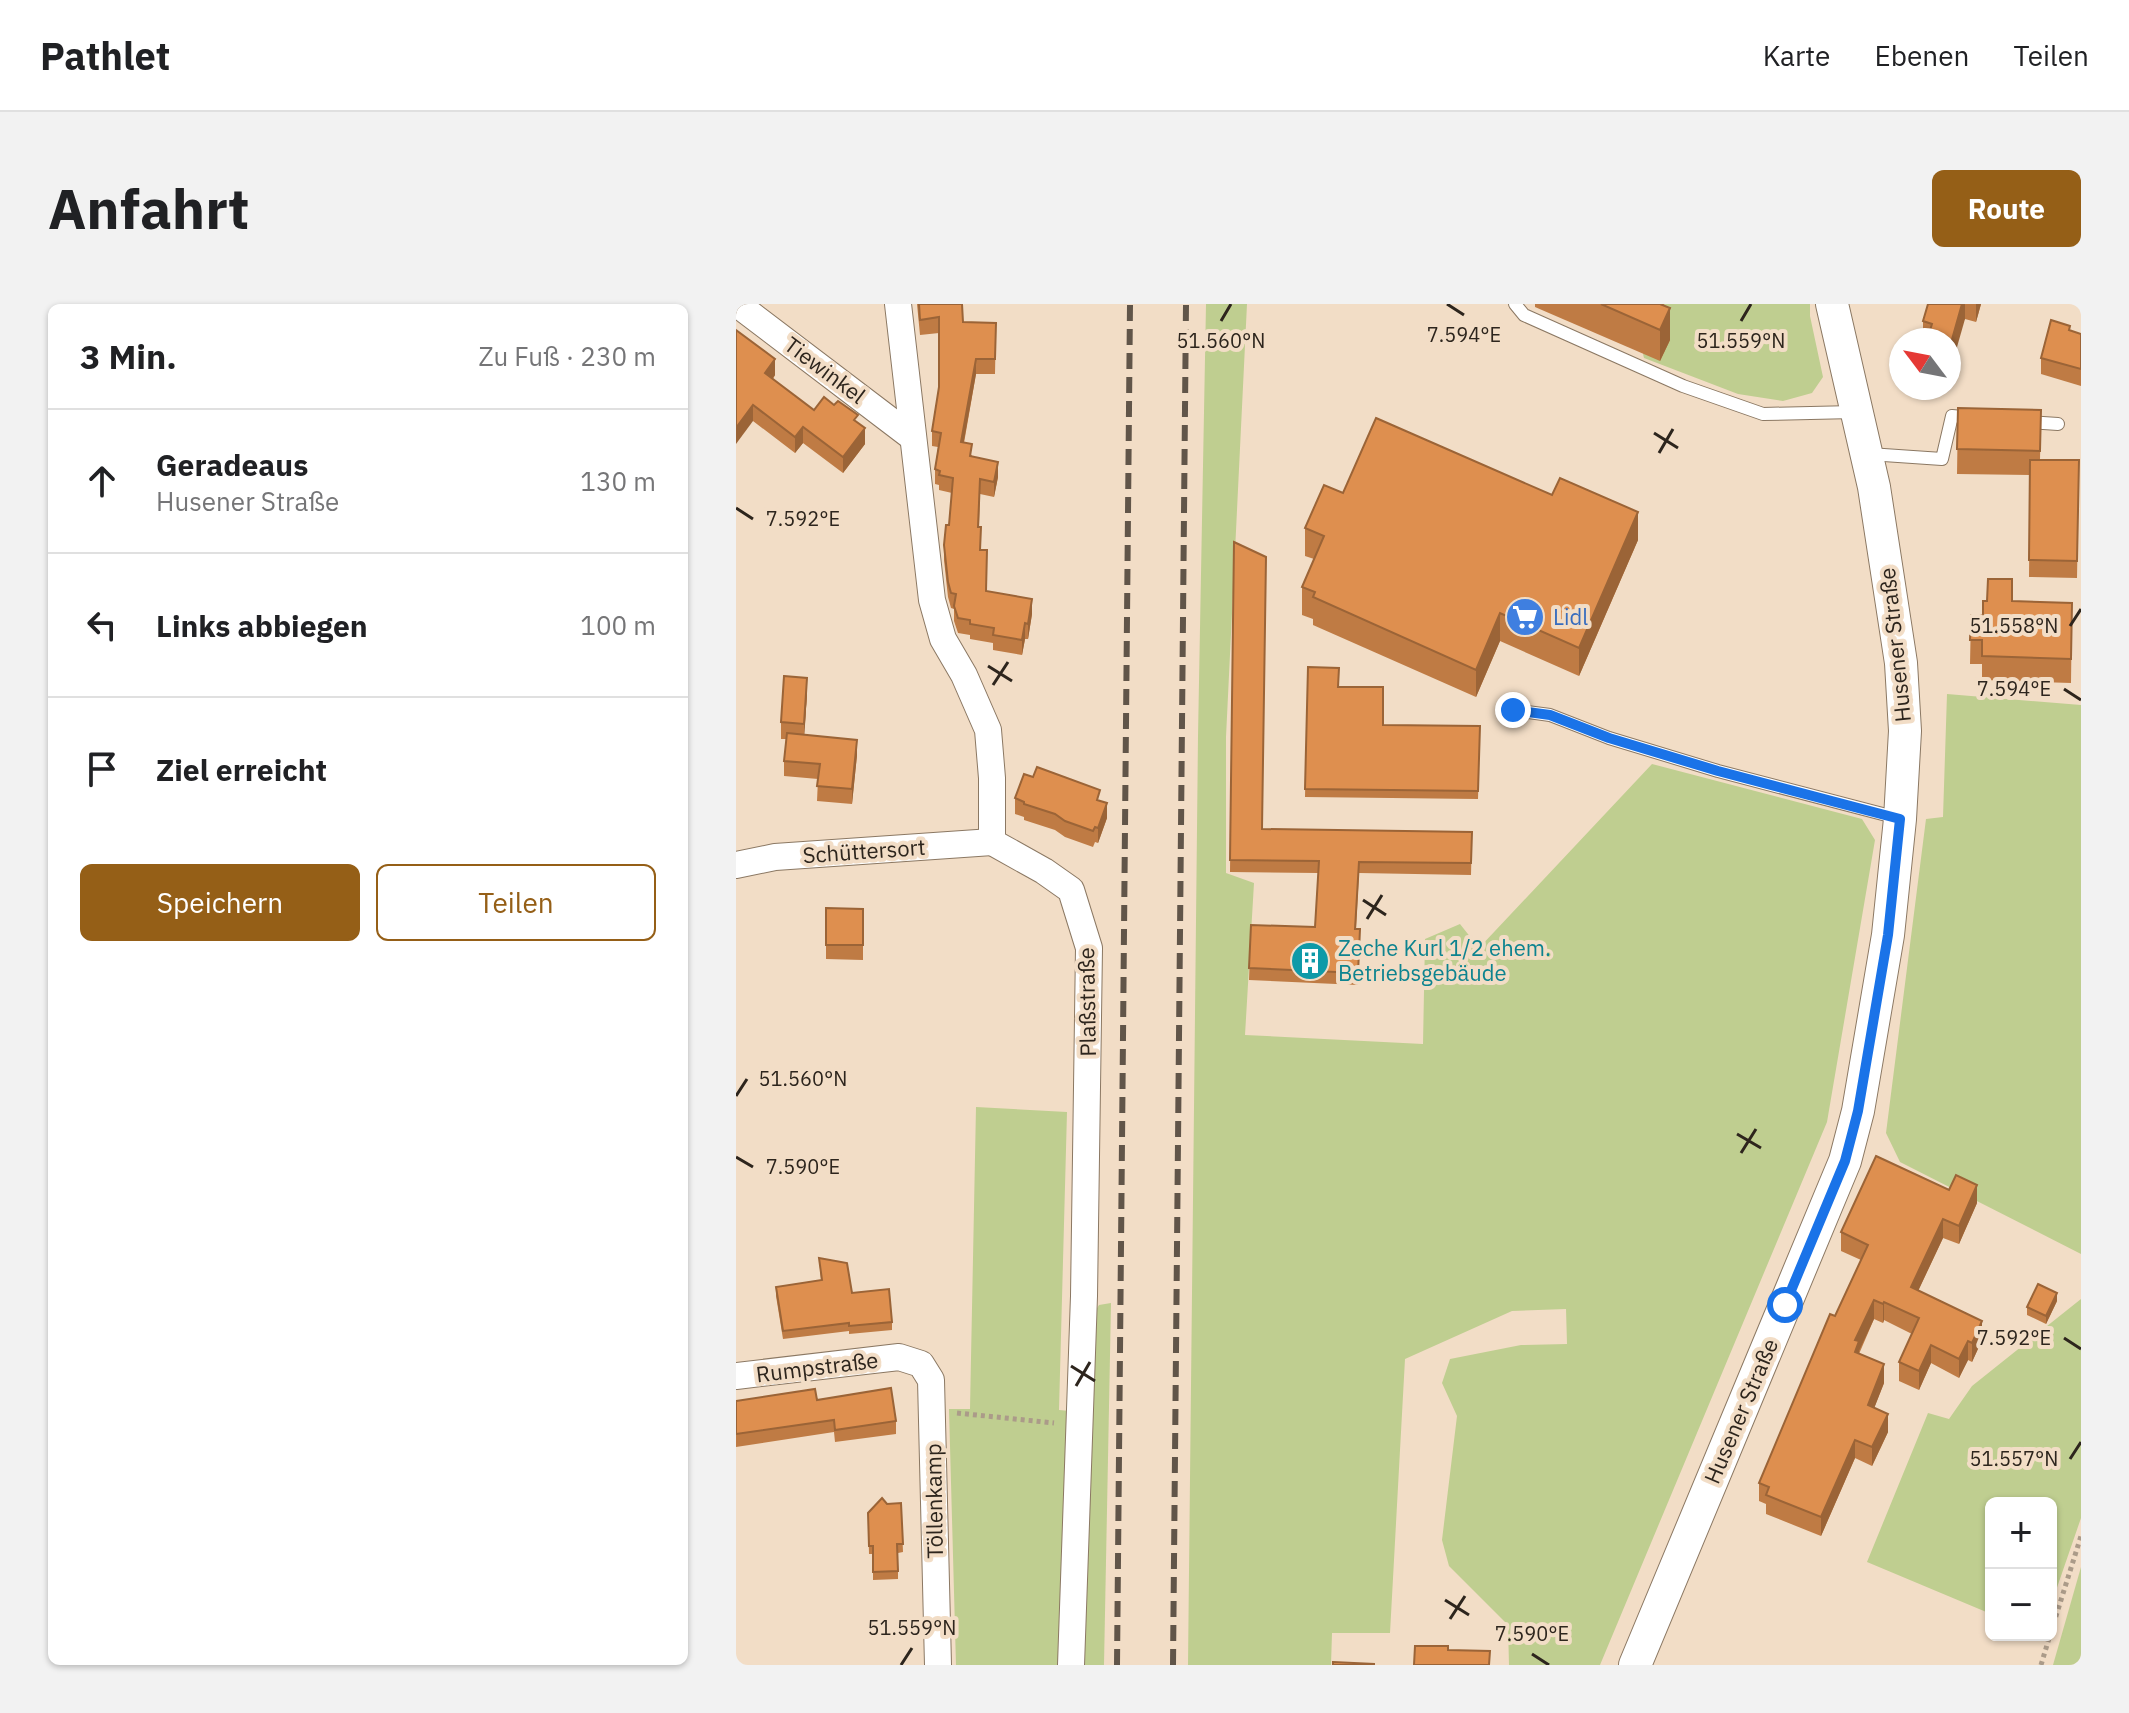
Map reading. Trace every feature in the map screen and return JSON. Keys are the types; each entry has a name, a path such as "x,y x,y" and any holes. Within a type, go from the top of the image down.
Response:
{"street":[{"name":"Tiewinkel","path":"737,304 912,437"},
{"path":"898,304 932,600 943,639 964,675 988,730 992,842"},
{"name":"Husener Straße","path":"1635,1665 1845,1161 1858,1111 1888,935 1905,731 1901,663 1886,558 1866,453 1832,304"},
{"name":"Schüttersort","path":"736,865 775,857 992,842"},
{"name":"Plaßstraße","path":"992,842 1014,852 1071,890 1089,948 1084,1280 1071,1665"},
{"name":"Rumpstraße","path":"736,1376 899,1357"},
{"name":"Töllenkamp","path":"899,1357 921,1364 931,1380 938,1665"}],"lane":[{"path":"1515,304 1524,315 1683,386 1734,405 1763,414 1857,412"},
{"path":"1866,453 1942,459 1952,416 1982,418"},
{"path":"2012,421 2058,424"},
{"path":"1513,710 1550,715 1609,738 1718,771 1900,819"}],"path":[{"path":"932,1410 1079,1426"},
{"path":"2057,1614 2081,1536"},
{"path":"2041,1665 2049,1641"}],"green space":[{"path":"1206,304 1247,304 1226,737 1226,873 1254,883 1245,1035 1423,1044 1425,939 1460,924 1479,948 1652,764 1862,819 1875,840 1827,1122 1600,1665 1509,1665 1508,1625 1449,1566 1442,1540 1457,1416 1442,1383 1450,1359 1521,1345 1567,1344 1566,1309 1512,1311 1405,1359 1390,1633 1332,1633 1331,1665 1188,1665"},
{"path":"1664,304 1810,304 1823,377 1812,393 1783,401 1738,394 1644,358"},
{"path":"1947,694 2081,705 2081,1254 1900,1162 1886,1133 1926,819 1943,817"},
{"path":"976,1107 1067,1112 1059,1410 1070,1411 1060,1665 956,1665 949,1409 970,1409"},
{"path":"2081,1299 2081,1518 2057,1588 2057,1497 1985,1497 1985,1611 1867,1562 1928,1413 1949,1419 1972,1386"},
{"path":"1111,1303 1104,1665 1081,1665 1093,1315 1099,1305"},
{"path":"2081,1567 2081,1665 2053,1665"}],"building":[{"path":"919,304 962,304 963,322 996,323 995,359 976,359 961,442 972,444 970,456 998,462 994,482 980,479 980,550 987,550 986,591 1032,599 1022,640 993,635 994,628 970,624 970,620 958,618 954,606 956,594 951,593 948,582 944,545 953,478 939,475 940,471 935,469 941,433 932,431 939,387 939,317 920,320"},
{"path":"1601,304 1660,304 1670,308 1660,330"},
{"path":"1928,304 1962,304 1955,328 1931,328 1932,324 1923,321"},
{"path":"2051,320 2070,326 2069,330 2081,334 2081,369 2041,358"},
{"path":"736,330 775,359 765,373 814,410 824,397 834,405 838,401 858,415 854,420 865,428 843,457 803,427 795,437 753,405 736,428"},
{"path":"1958,408 2041,410 2040,451 1957,449"},
{"name":"Lidl","path":"1376,418 1552,495 1560,478 1638,512 1579,648 1500,613 1476,670 1313,597 1315,592 1302,587 1324,536 1305,528 1324,485 1343,493"},
{"path":"2030,460 2079,460 2077,561 2029,560"},
{"path":"1234,542 1266,557 1262,829 1472,832 1471,863 1359,862 1355,929 1360,929 1358,973 1249,968 1251,925 1315,927 1319,861 1230,860"},
{"path":"1988,579 2012,579 2012,601 2072,603 2071,659 1982,656 1982,640 1970,640 1971,615 1983,615"},
{"path":"1308,667 1339,668 1338,687 1383,687 1383,725 1480,726 1478,791 1305,789"},
{"path":"784,676 807,678 804,724 781,722"},
{"path":"787,733 857,740 852,789 817,786 820,764 784,761"},
{"path":"1037,767 1100,790 1097,800 1107,803 1098,828 1095,827 1093,831 1065,821 1015,798 1024,774 1033,777"},
{"path":"826,908 863,909 863,945 826,945"},
{"path":"1876,1156 1949,1190 1956,1175 1977,1185 1959,1226 1943,1219 1911,1287 1982,1321 1972,1343 1968,1341 1959,1359 1931,1345 1919,1371 1899,1362 1919,1318 1874,1300 1855,1340 1859,1341 1855,1352 1884,1364 1868,1405 1888,1414 1872,1447 1855,1440 1821,1517 1766,1495 1769,1487 1759,1483 1830,1314 1835,1316 1868,1245 1841,1232"},
{"path":"819,1258 847,1263 852,1293 889,1289 892,1322 849,1326 849,1323 783,1331 776,1287 822,1280"},
{"path":"2038,1284 2057,1293 2046,1316 2027,1307"},
{"path":"891,1388 896,1421 835,1430 834,1420 736,1434 736,1401 815,1389 817,1400"},
{"path":"882,1498 887,1504 901,1503 903,1544 897,1544 898,1571 873,1572 868,1513"},
{"path":"1415,1646 1490,1651 1489,1665 1414,1665"},
{"path":"1333,1662 1374,1664 1374,1665 1333,1665"}],"railway":[{"path":"1117,1665 1130,304"},
{"path":"1173,1665 1186,304"}],"place":[{"name":"Lidl","path":"1525,617"},
{"name":"Zeche Kurl 1/2 ehem. Betriebsgebäude","path":"1310,961"}],"route":[{"path":"1513,710 1550,715 1609,738 1718,771 1900,819 1888,935 1858,1111 1845,1161 1785,1305"}]}
